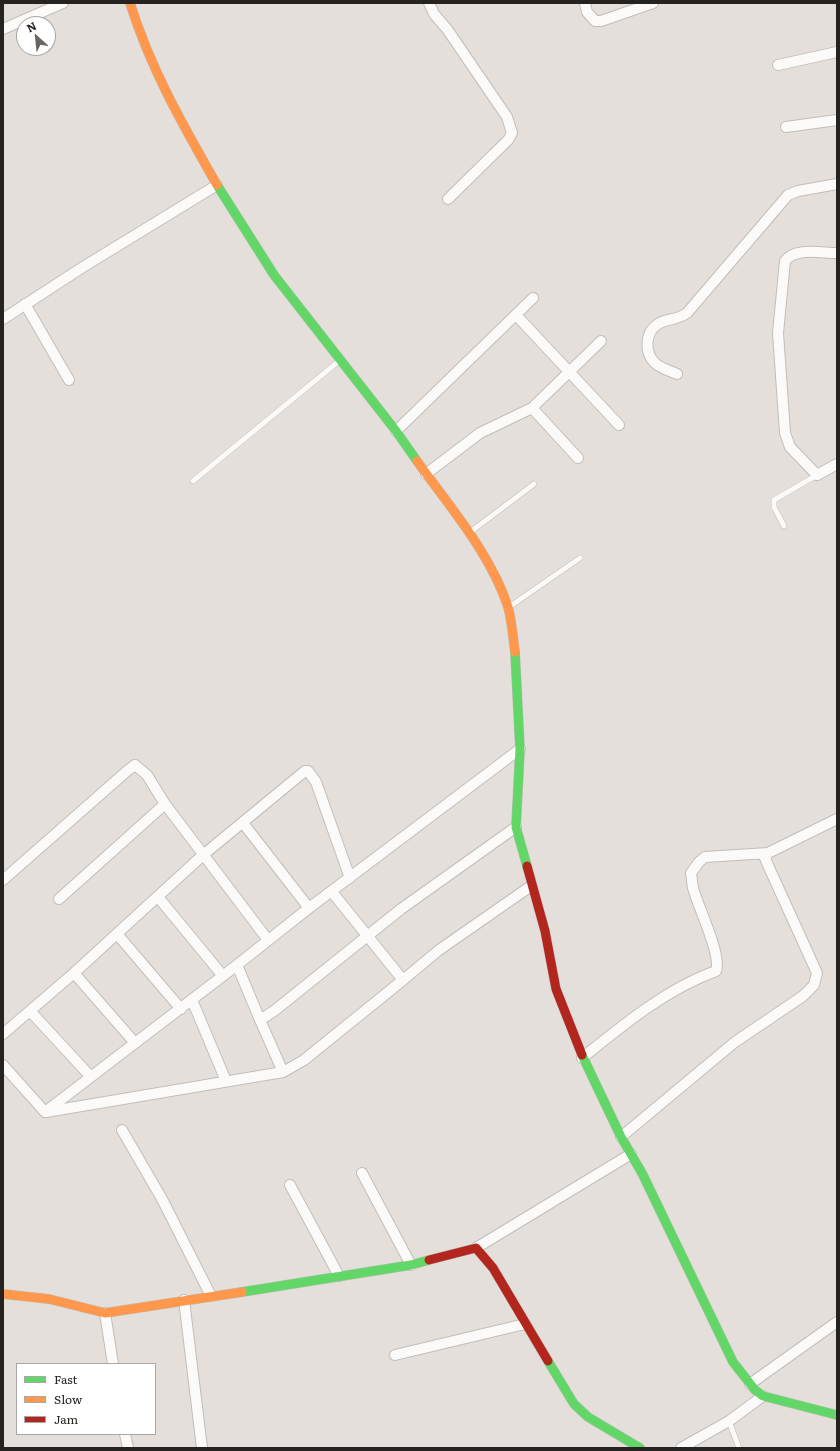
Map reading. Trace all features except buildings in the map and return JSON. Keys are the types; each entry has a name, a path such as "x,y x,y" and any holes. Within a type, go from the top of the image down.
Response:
{"street":[{"path":"3,29 63,3"},
{"path":"130,3 139,32 167,97 217,185 274,275 396,431 496,577 508,608 515,654 520,749 516,827 531,886 545,931 556,990 582,1058 733,1362 750,1384 763,1396 837,1415"},
{"path":"429,3 434,14 451,35 507,117 512,133 508,140 448,199"},
{"path":"585,3 587,12 595,21 601,21 653,3"},
{"path":"778,66 837,52"},
{"path":"786,127 837,120"},
{"path":"677,374 654,363 649,354 647,343 650,332 655,326 664,321 676,320 687,313 788,195 798,191 837,184"},
{"path":"3,319 217,185"},
{"path":"837,253 796,253 789,255 783,268 778,333 786,433 790,447 817,475 837,464"},
{"path":"396,431 533,298"},
{"path":"25,304 69,380"},
{"path":"516,315 619,425"},
{"path":"426,474 480,433 532,408 602,341"},
{"path":"532,408 578,458"},
{"path":"45,1112 90,1076 181,1009 309,908 520,749"},
{"path":"3,880 127,770 135,766 147,775 165,804 268,940"},
{"path":"3,1034 31,1012 203,855 244,823 294,778 304,771 308,771 316,782 350,878"},
{"path":"59,899 165,804"},
{"path":"582,1058 613,1033 674,990 716,970 718,964 715,952 693,887 692,873 699,862 705,857 768,853 837,819"},
{"path":"244,823 309,908"},
{"path":"260,1020 274,1011 366,936 516,827"},
{"path":"621,1137 735,1042 803,996 814,985 817,973 767,863 765,858 768,853"},
{"path":"45,1112 283,1072 304,1060 439,950 531,886"},
{"path":"332,892 403,980"},
{"path":"158,897 223,976"},
{"path":"117,934 181,1009"},
{"path":"237,965 283,1072"},
{"path":"74,973 135,1043"},
{"path":"192,1000 226,1081"},
{"path":"31,1012 90,1076"},
{"path":"3,1065 45,1112"},
{"path":"122,1130 162,1199 211,1296"},
{"path":"3,1294 49,1299 105,1313 412,1265 476,1248 631,1154"},
{"path":"362,1174 412,1265"},
{"path":"290,1185 339,1276"},
{"path":"476,1248 493,1268 574,1404 588,1417 640,1448"},
{"path":"184,1300 202,1448"},
{"path":"105,1313 113,1363"},
{"path":"750,1384 837,1322"},
{"path":"395,1355 525,1324"},
{"path":"681,1448 729,1420 763,1396"},
{"path":"125,1435 128,1448"}],"lane":[{"path":"193,480 341,359"},
{"path":"784,526 774,507 774,500 817,475"},
{"path":"468,534 534,484"},
{"path":"508,608 580,558"},
{"path":"729,1420 739,1448"}],"traffic: fast":[{"path":"217,185 274,275 396,431 417,461"},
{"path":"515,652 520,749 516,827 527,866"},
{"path":"582,1055 621,1137 642,1173 733,1362 755,1390 763,1396 837,1415"},
{"path":"242,1292 411,1265 429,1260"},
{"path":"548,1361 574,1404 588,1417 640,1448"}],"traffic: slow":[{"path":"130,3 138,28 158,74 180,119 217,185"},
{"path":"417,461 468,531 480,549 501,587 508,607 515,652"},
{"path":"3,1294 49,1299 105,1313 242,1292"}],"traffic: jam":[{"path":"527,866 545,931 556,989 582,1055"},
{"path":"429,1260 476,1248 493,1268 548,1361"}]}
